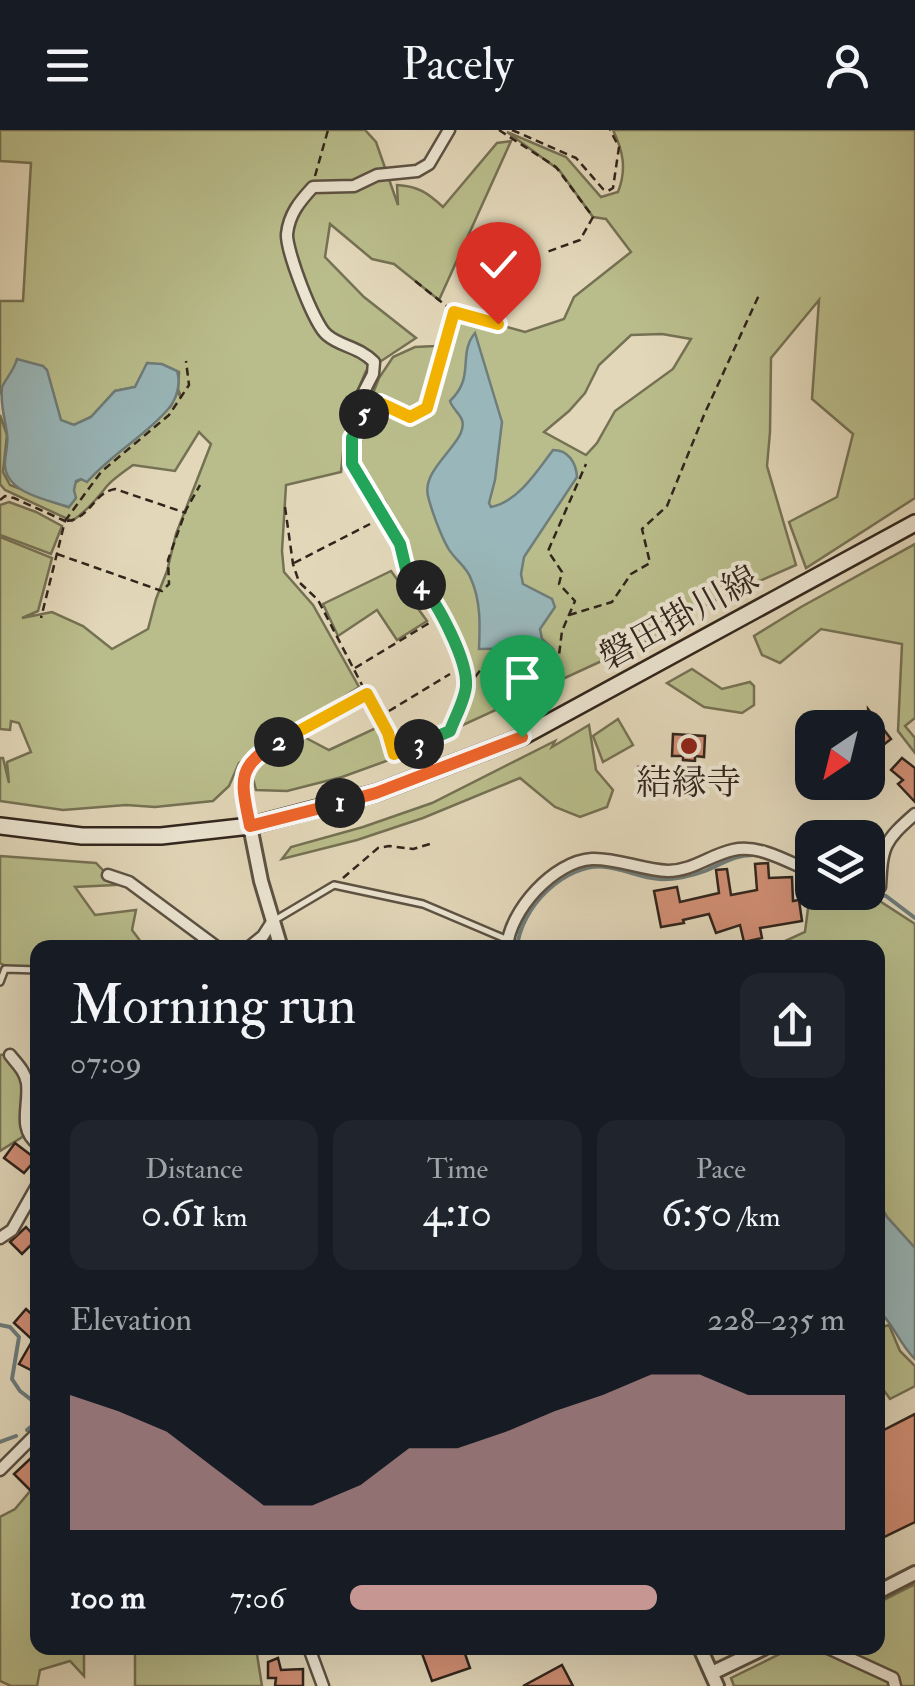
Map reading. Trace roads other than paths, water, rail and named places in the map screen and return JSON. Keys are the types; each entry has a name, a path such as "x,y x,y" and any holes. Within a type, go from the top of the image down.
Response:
{"main road":[{"name":"磐田掛川線","path":"0,826 82,836 141,836 250,826 376,793 522,737 915,523"}],"street":[{"path":"278,940 261,881 244,788 251,761 264,750 367,694 388,733 394,754 412,748 450,731 466,685 457,645 431,595 406,569 400,544 352,464 356,407 373,374 374,362 364,352 326,335 311,313 286,237 294,208 313,187 354,186 377,175 418,171 429,164 450,130"},
{"path":"885,849 896,830 915,814"},
{"path":"509,940 513,924 538,888 556,872 575,863 592,860 670,871 733,850 760,850 795,865"},
{"path":"108,875 129,882 207,940"},
{"path":"257,940 272,922"},
{"path":"10,1055 24,1072 28,1085 26,1130 30,1138"},
{"path":"0,1238 12,1230 30,1198"},
{"path":"0,1470 30,1440"},
{"path":"885,1588 915,1573"},
{"path":"311,1655 323,1686"},
{"path":"703,1655 714,1679 753,1655"},
{"path":"843,1655 892,1678 895,1686"}],"lane":[{"path":"272,922 334,885 423,904 500,940"},
{"path":"0,982 5,969 30,970"}],"water":[{"path":"475,333 502,422 491,507 519,492 553,450 567,455 576,472 577,477 524,557 521,574 523,584 552,599 555,607 540,629 542,639 552,648 479,649 474,587 445,543 428,496 431,475 462,428 461,418 450,401 462,383 467,349"},
{"path":"17,359 47,370 61,420 74,425 91,417 115,391 135,387 147,363 177,371 178,390 169,408 150,427 87,482 76,481 76,498 69,507 20,489 7,475 2,387"},
{"path":"885,1213 915,1248 915,1359 888,1321"}],"waterway":[{"path":"519,940 526,918 547,891 575,872 591,867 670,879 755,855 795,870"},
{"path":"885,896 915,918"},
{"path":"0,1325 10,1327 19,1337 12,1379 30,1399"},
{"path":"0,1442 16,1436"}],"place":[{"name":"結縁寺","path":"689,746"}]}
